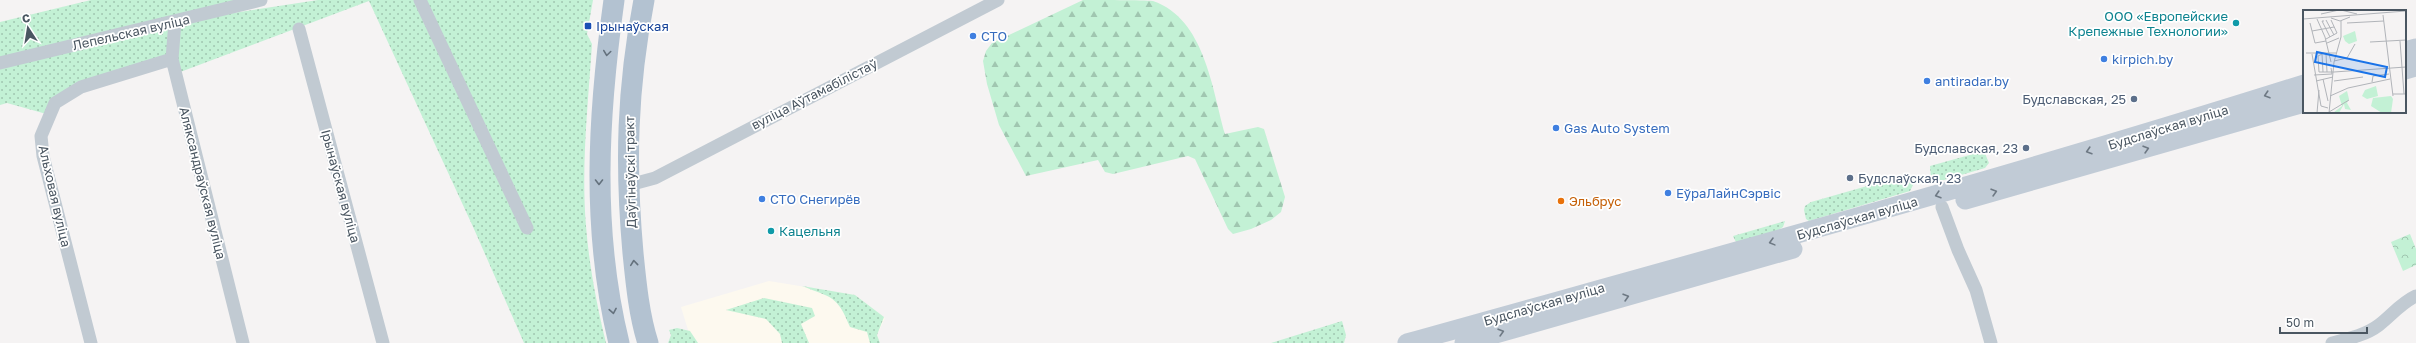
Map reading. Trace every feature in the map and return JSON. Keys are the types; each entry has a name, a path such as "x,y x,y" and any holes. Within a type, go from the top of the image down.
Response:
{"main road":[{"path":"614,0 604,72 599,169 599,211 606,278 620,343"},
{"name":"Даўгінаўскі тракт","path":"644,0 635,46 628,108 629,185 634,267 644,331 648,343"},
{"path":"2406,51 2416,48"},
{"path":"2406,70 2416,66"},
{"name":"Будслаўская вуліца","path":"1407,343 1921,200 2220,111 2303,84"},
{"name":"Будслаўская вуліца","path":"1464,343 2303,103"}],"street":[{"name":"Лепельская вуліца","path":"0,62 175,22 261,0"},
{"path":"420,0 526,228"},
{"name":"вуліца Аўтамабілістаў","path":"629,185 655,178 998,0"},
{"name":"Аляксандраўская вуліца","path":"175,22 172,59 243,343"},
{"name":"Ірынаўская вуліца","path":"299,29 383,343"},
{"name":"Альховая вуліца","path":"91,343 43,156 41,136 55,103 81,87 172,59"},
{"path":"1942,207 1958,250 1976,290 1992,343"},
{"path":"2332,343 2354,338 2371,330 2405,301 2416,296"}],"shaded area":[{"path":"769,281 855,295 885,318 877,335 880,343 692,343 681,307"}],"green space":[{"path":"91,0 261,0 181,21 318,0 593,0 587,34 592,44 584,181 587,241 591,270 606,343 524,343 474,229 369,1 175,74 172,59 81,87 50,115 7,103 0,105 0,22"},
{"path":"1083,0 1153,1 1170,10 1184,23 1195,39 1204,57 1225,134 1258,127 1264,129 1285,197 1281,212 1271,220 1251,229 1233,234 1228,229 1195,159 1188,156 1113,174 1105,172 1098,160 1026,176 999,125 987,84 983,61 986,51 992,43"},
{"path":"1984,151 1989,163 1985,168 1937,182 1931,178 1930,166"},
{"path":"1906,175 1911,176 1915,181 1910,191 1809,221 1806,219 1804,210 1805,206 1811,202"},
{"path":"1785,221 1783,227 1777,231 1736,242 1733,236"},
{"path":"2410,234 2416,249 2416,265 2403,271 2391,242"},
{"path":"802,286 855,295 884,317 877,335 880,343 870,343 867,332 850,327 841,309 832,299"},
{"path":"764,298 812,308 815,316 801,324 809,343 782,343 780,334 766,319 726,310"},
{"path":"1342,321 1346,335 1344,343 1271,343"},
{"path":"677,328 690,331 698,343 668,343 671,335 669,330"}],"place":[{"name":"ООО «Европейские Крепежные Технологии»","path":"2236,23"},
{"name":"Ірынаўская","path":"588,26"},
{"name":"СТО","path":"973,36"},
{"name":"kirpich.by","path":"2104,59"},
{"name":"antiradar.by","path":"1927,81"},
{"name":"Будславская, 25","path":"2134,99"},
{"name":"Gas Auto System","path":"1556,128"},
{"name":"Будславская, 23","path":"2026,148"},
{"name":"Будслаўская, 23","path":"1850,178"},
{"name":"ЕўраЛайнСэрвіс","path":"1668,193"},
{"name":"СТО Cнегирёв","path":"762,199"},
{"name":"Эльбрус","path":"1561,201"},
{"name":"Кацельня","path":"771,231"}]}
